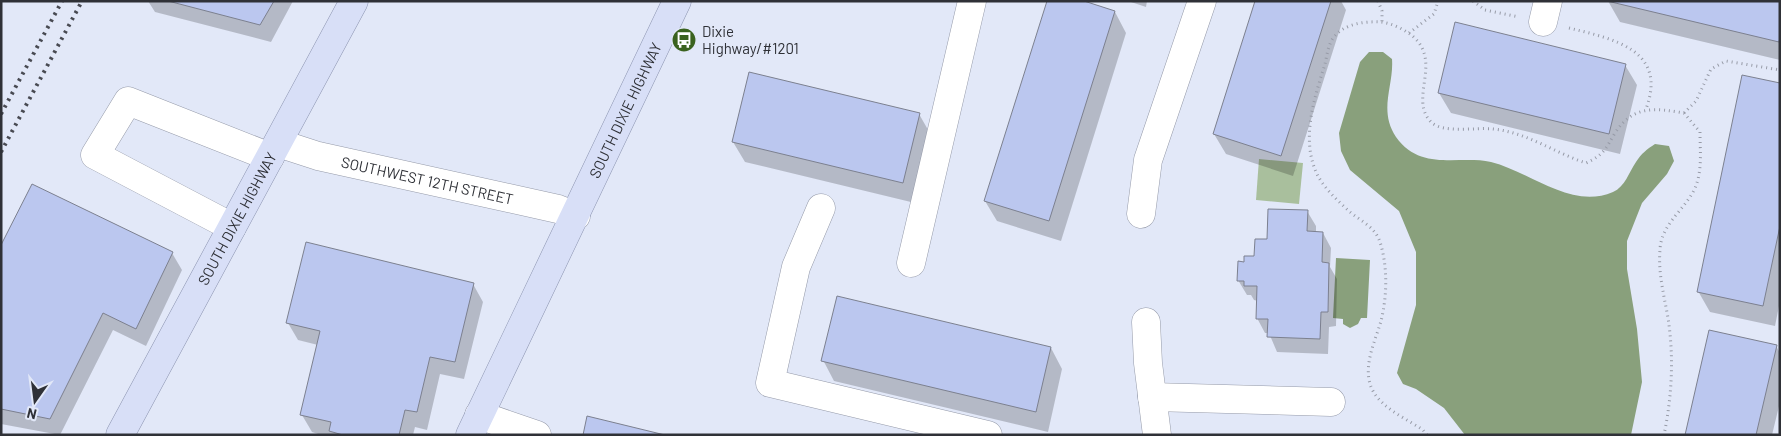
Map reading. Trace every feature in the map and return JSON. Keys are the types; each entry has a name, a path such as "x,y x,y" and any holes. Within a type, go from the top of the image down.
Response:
{"main road":[{"name":"SOUTH DIXIE HIGHWAY","path":"120,435 354,1"},
{"name":"SOUTH DIXIE HIGHWAY","path":"474,425 576,216 677,1"}],"street":[{"path":"911,263 972,1"},
{"path":"1141,214 1148,160 1202,1"},
{"name":"SOUTHWEST 12TH STREET","path":"232,227 95,155 128,101 274,150 318,156 558,209 576,216"},
{"path":"821,208 796,267 770,383 988,435"},
{"path":"1146,322 1157,435"},
{"path":"1152,397 1331,402"},
{"path":"474,425 537,435"}],"path":[{"path":"1378,1 1382,11 1382,22"},
{"path":"1409,33 1434,14 1438,1"},
{"path":"1473,1 1485,10 1545,12 1636,51 1647,63 1652,78 1651,97 1646,109"},
{"path":"1427,435 1423,430 1386,406 1373,391 1369,372 1373,342 1380,322 1384,301 1385,260 1379,240 1370,226 1350,212 1330,192 1319,177 1310,157 1309,130 1316,94 1332,39 1344,27 1382,22 1396,26 1409,33 1418,41 1426,64 1427,78 1422,91 1425,113 1431,122 1440,128 1483,128 1505,131 1586,163 1596,159 1608,148 1616,133 1628,118 1646,109 1684,114 1700,132 1700,172 1693,192 1668,223 1660,249 1661,282 1670,339 1672,386 1664,435"},
{"path":"1684,114 1696,101 1711,69 1726,61 1780,70"}],"shaded area":[{"path":"1369,52 1383,52 1392,59 1387,108 1388,117 1396,137 1406,148 1417,155 1441,160 1479,160 1491,162 1566,193 1597,196 1613,192 1621,187 1638,159 1649,148 1655,144 1669,146 1674,161 1667,174 1642,203 1627,241 1627,269 1637,329 1642,382 1631,435 1465,435 1444,408 1416,389 1403,384 1397,373 1416,305 1416,252 1399,211 1350,170 1341,151 1339,133 1360,62"},
{"path":"1259,159 1303,163 1299,204 1256,200"},
{"path":"1336,258 1370,260 1367,318 1361,318 1358,324 1350,328 1343,324 1343,319 1333,318"}],"building":[{"path":"168,1 274,1 260,25"},
{"path":"1047,1 1084,1 1115,11 1049,221 984,201"},
{"path":"1255,1 1331,1 1281,156 1213,134"},
{"path":"1607,1 1780,1 1779,42"},
{"path":"1455,22 1626,64 1609,134 1438,93"},
{"path":"749,72 920,113 903,183 732,142"},
{"path":"1742,75 1780,83 1780,226 1763,306 1697,292"},
{"path":"32,184 173,252 136,329 103,313 50,419 1,409 1,245"},
{"path":"1268,209 1308,210 1307,231 1323,232 1322,262 1329,263 1328,312 1321,312 1320,339 1267,337 1268,319 1256,319 1257,286 1244,286 1244,281 1237,281 1238,261 1244,262 1244,256 1254,256 1255,239 1267,239"},
{"path":"306,242 474,283 455,362 430,357 417,412 405,410 399,435 343,435 329,431 331,422 300,415 320,331 286,323"},
{"path":"837,296 1051,347 1036,412 821,361"},
{"path":"1709,330 1777,345 1756,435 1685,435"},
{"path":"587,416 665,435 583,435"}],"railway":[{"path":"1,114 62,1"},
{"path":"1,152 82,1"}],"place":[{"name":"Dixie Highway/#1201","path":"684,40"}]}
